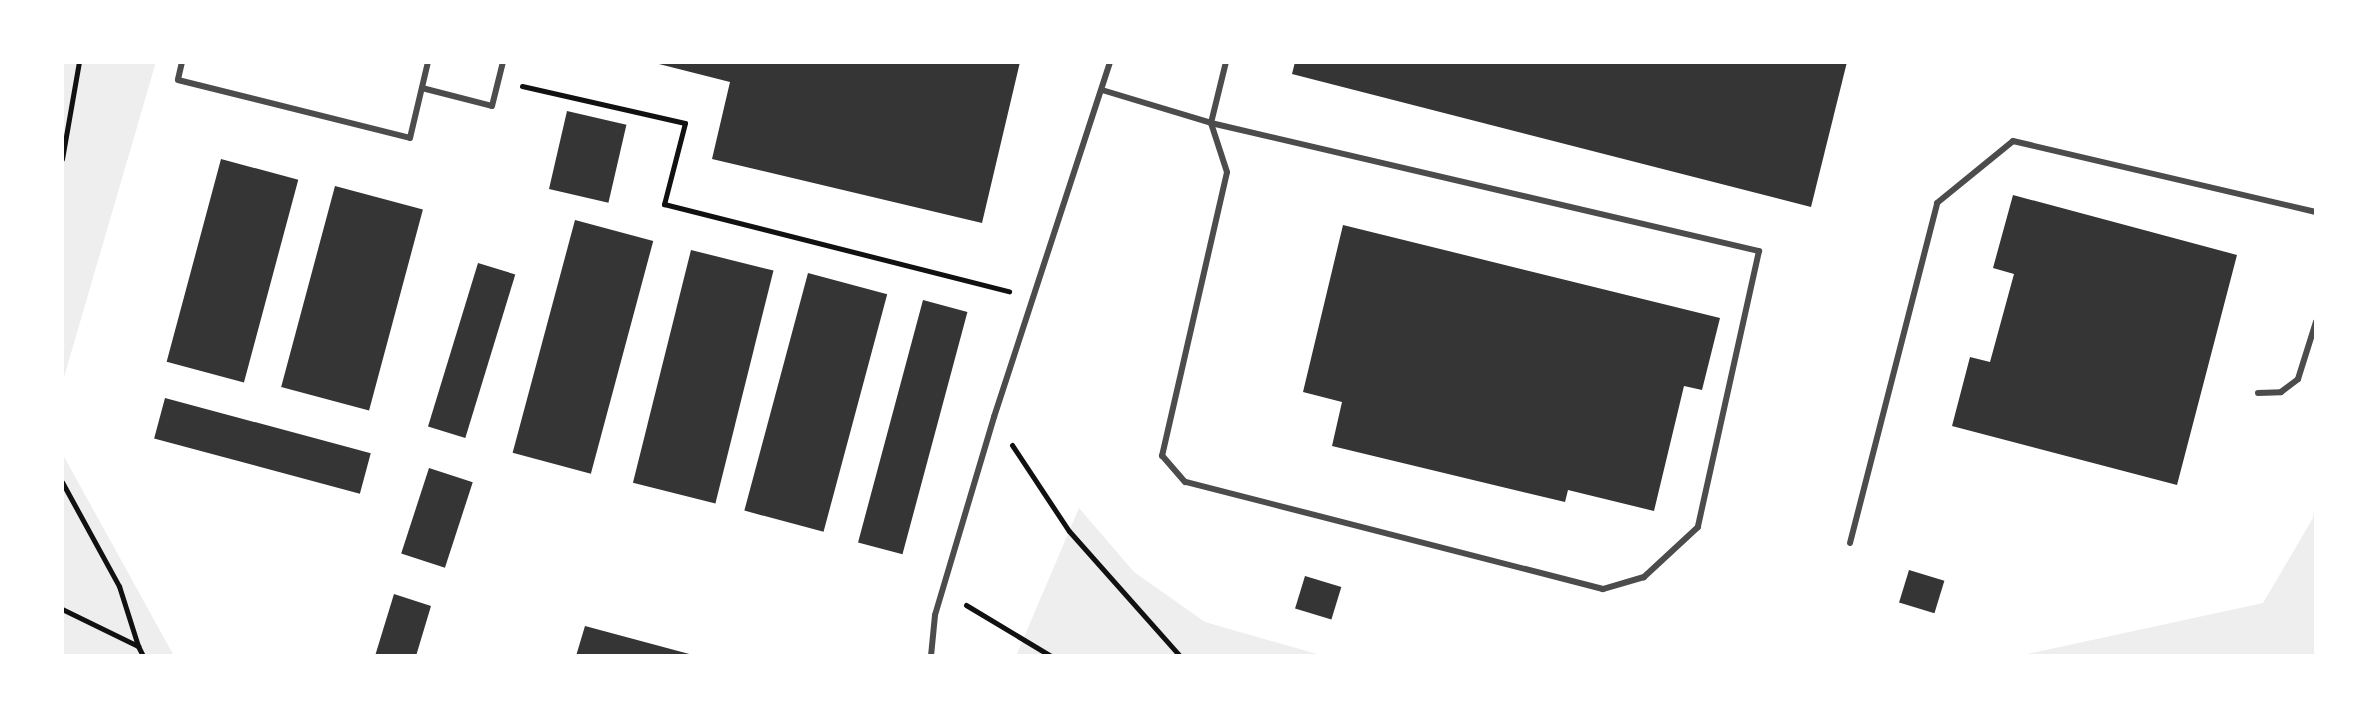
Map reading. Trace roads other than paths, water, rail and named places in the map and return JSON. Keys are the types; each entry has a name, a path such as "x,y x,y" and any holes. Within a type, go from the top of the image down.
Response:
{"lane":[{"path":"182,62 178,80 410,138 428,62"},
{"path":"422,88 492,106 503,62"},
{"path":"931,656 941,592 1030,296 1110,62"},
{"path":"1102,90 1211,123 1759,251 1698,527 1644,577 1603,589 1185,482 1162,456 1227,172 1211,123 1226,62"},
{"path":"1850,543 1937,203 2013,141 2316,212"},
{"path":"2258,393 2281,392 2298,379 2316,322"}]}
